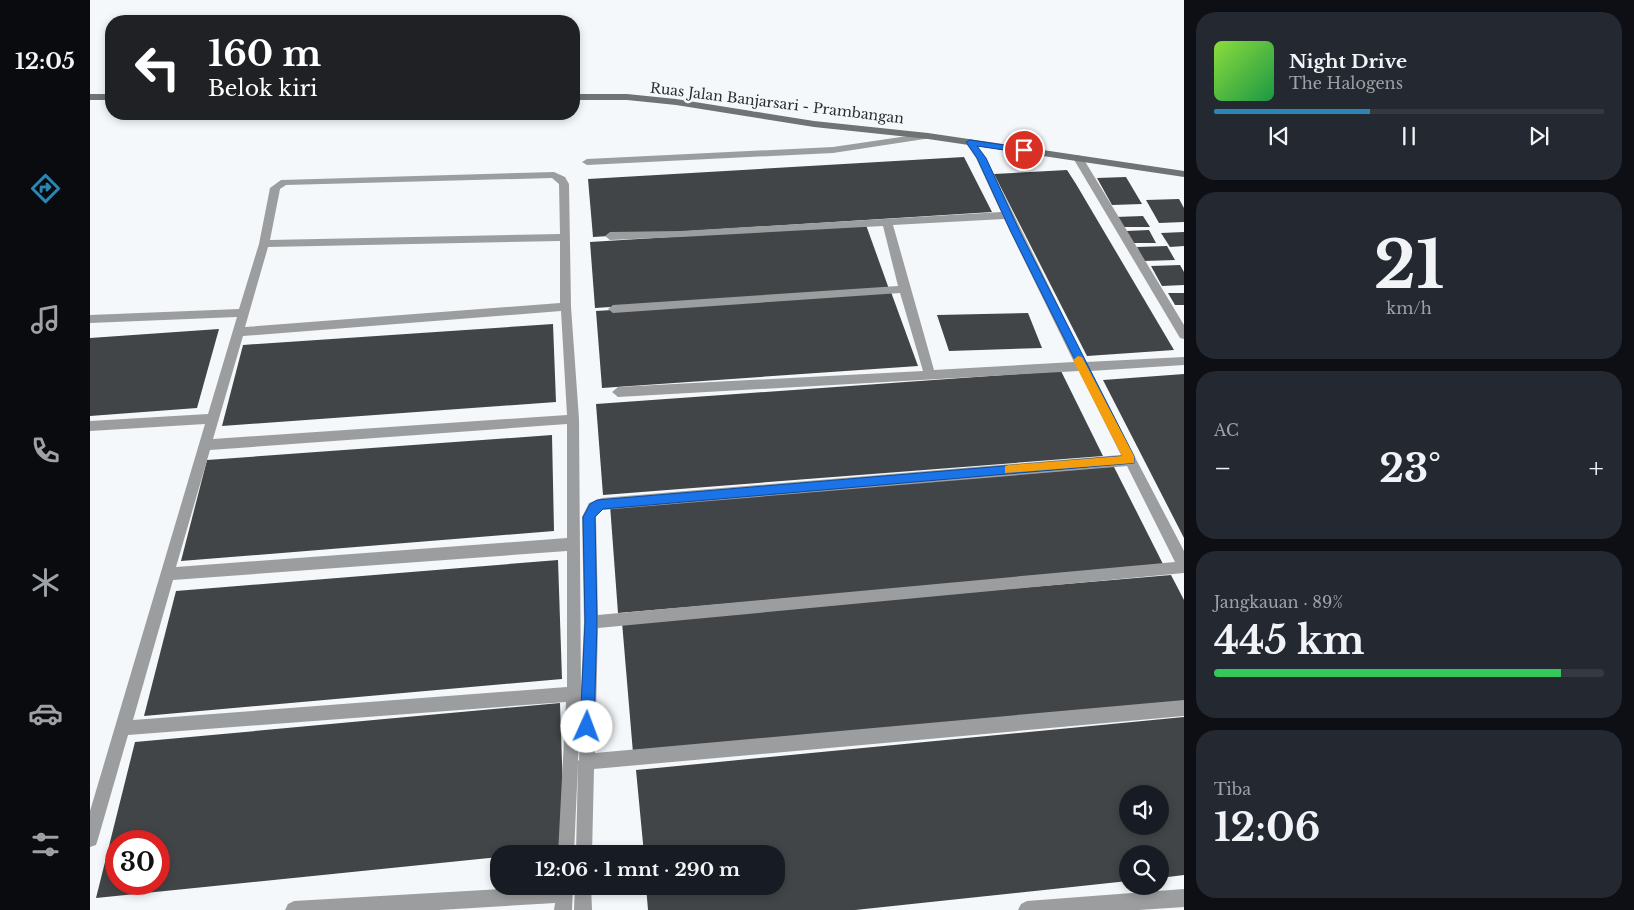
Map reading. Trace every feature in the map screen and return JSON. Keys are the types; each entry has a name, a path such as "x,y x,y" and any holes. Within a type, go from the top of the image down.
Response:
{"main road":[{"path":"90,97 105,97"},
{"name":"Ruas Jalan Banjarsari - Prambangan","path":"580,97 627,97 676,102 814,124 928,136 1184,174"}],"street":[{"path":"587,162 833,150 928,136"},
{"path":"591,622 1184,566 1082,368 1007,215 982,158 970,142"},
{"path":"1078,158 1184,335"},
{"path":"90,839 264,244 274,189 282,182 554,175 562,179 564,184 566,307 574,419 574,694 566,845"},
{"path":"610,236 681,234 1007,215"},
{"path":"887,222 904,289 930,376"},
{"path":"264,244 564,237"},
{"path":"613,309 904,289"},
{"path":"238,332 566,307"},
{"path":"90,319 244,313"},
{"path":"618,392 1184,361"},
{"path":"90,426 213,418"},
{"path":"205,445 574,419"},
{"path":"584,845 591,622 589,517 594,507 602,504 1130,460"},
{"path":"167,574 574,544"},
{"path":"122,728 574,694"},
{"path":"586,762 1184,708"},
{"path":"583,895 583,910"},
{"path":"294,910 564,897"},
{"path":"1027,910 1184,898"}],"building":[{"path":"964,157 992,212 593,237 588,179"},
{"path":"1067,170 1174,350 1087,356 994,174"},
{"path":"1126,177 1142,204 1112,205 1097,178"},
{"path":"1179,199 1184,208 1184,222 1159,223 1146,200"},
{"path":"1143,216 1150,227 1121,227 1115,217"},
{"path":"866,225 889,289 595,308 590,242"},
{"path":"1149,230 1156,243 1133,243 1126,231"},
{"path":"1184,232 1184,246 1170,247 1161,233"},
{"path":"1167,246 1175,260 1144,261 1137,247"},
{"path":"1180,265 1184,272 1184,285 1162,286 1151,266"},
{"path":"891,292 918,366 602,388 596,311"},
{"path":"1168,293 1184,293 1184,305 1175,305"},
{"path":"1028,313 1042,348 949,351 937,315"},
{"path":"553,324 556,402 222,426 243,345"},
{"path":"219,329 197,408 90,416 90,338"},
{"path":"1061,371 1103,456 603,495 596,404"},
{"path":"1184,374 1184,538 1103,380"},
{"path":"552,435 554,531 181,561 207,460"},
{"path":"1113,465 1164,566 618,613 610,505"},
{"path":"558,560 562,679 144,716 176,591"},
{"path":"1171,575 1184,600 1184,701 633,753 622,622"},
{"path":"560,703 565,845 490,845 490,858 170,890 170,830 113,830 135,742"},
{"path":"1184,717 1184,875 1169,877 1169,845 1119,845 1119,882 855,910 648,910 647,895 785,895 785,845 643,845 636,770"},
{"path":"105,862 105,895 125,895 96,898"}],"slow traffic":[{"path":"1009,470 1130,460 1078,360"}],"route":[{"path":"587,727 591,622 589,517 594,507 602,504 1130,460 1015,232 982,158 970,142 1024,150"}]}
